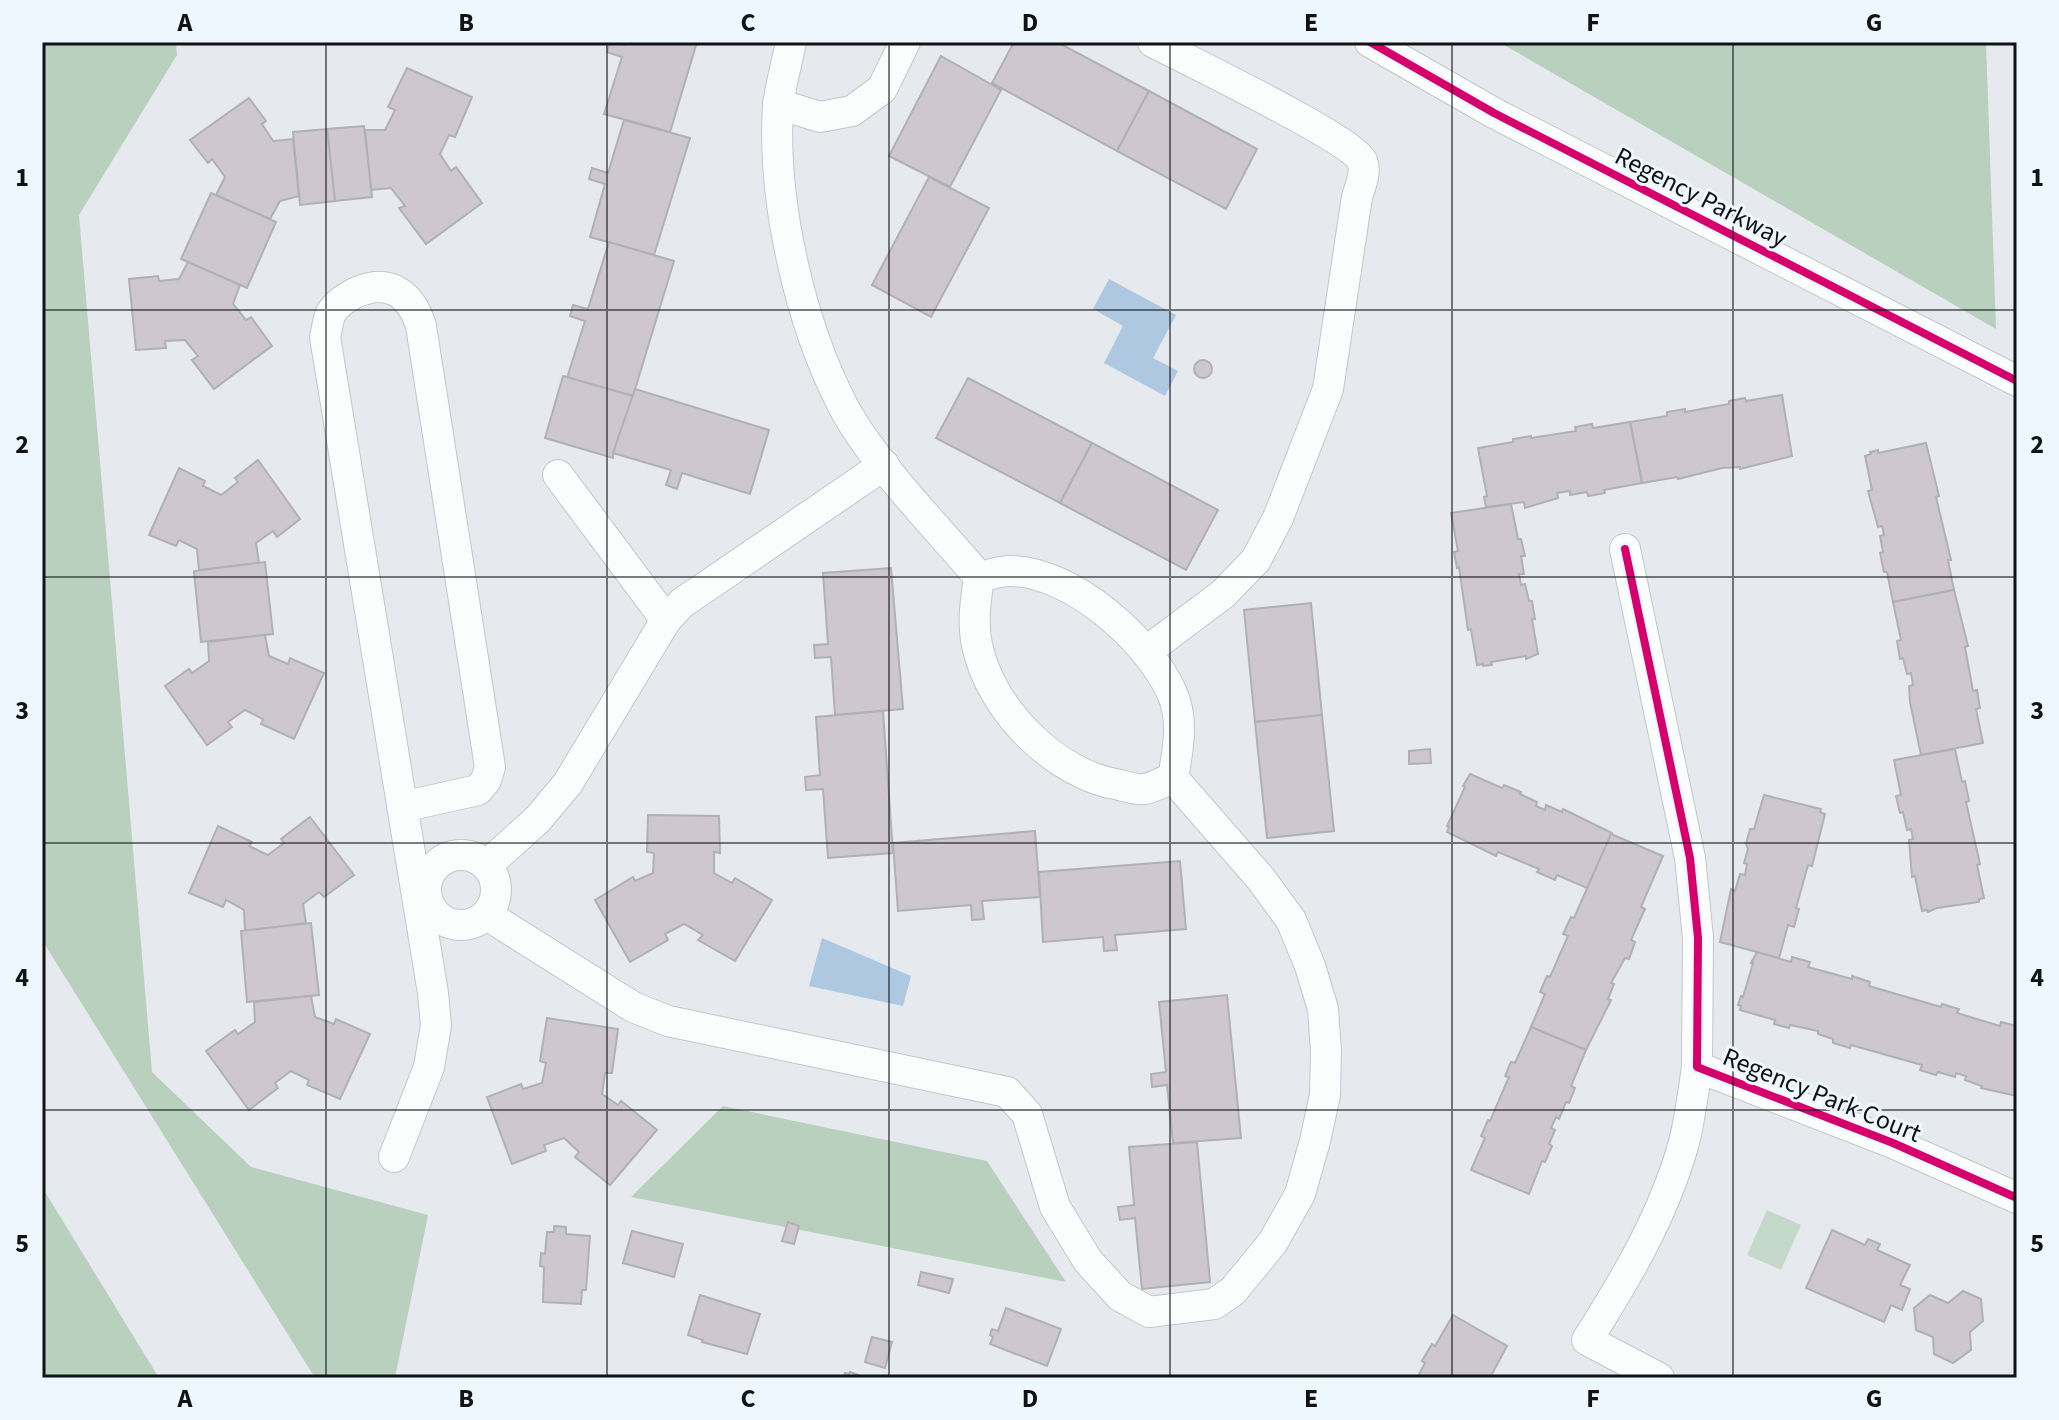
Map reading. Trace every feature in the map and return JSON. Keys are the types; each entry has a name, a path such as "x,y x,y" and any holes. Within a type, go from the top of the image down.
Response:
{"street":[{"path":"791,42 778,104 777,167 789,245 812,332 844,407 884,465 979,577 974,612 977,645 990,681 1017,722 1037,745 1104,783 1144,789 1173,778"},
{"path":"778,104 820,117 852,111 882,89 905,42"},
{"path":"1147,651 1223,594 1256,560 1278,518 1328,389 1357,197 1363,176 1362,161 1328,135 1153,42"},
{"name":"Regency Parkway","path":"1370,42 1494,113 2017,381"},
{"path":"394,1157 429,1067 436,1025 421,897 402,807 325,337 330,314 342,300 362,290 384,286 402,293 416,307 421,326 490,767 486,780 478,790 402,807"},
{"path":"487,865 538,819 568,783 666,620 682,603 884,465"},
{"path":"558,475 666,620"},
{"name":"Regency Park Court","path":"1625,549 1690,858 1698,938 1697,1067 1683,1146 1652,1228 1626,1278 1587,1340 1659,1378"},
{"path":"979,577 1009,570 1042,576 1073,591 1108,614 1147,651 1173,694 1180,742 1173,778"},
{"path":"487,915 633,1007 668,1021 1007,1092 1027,1114 1055,1207 1088,1261 1120,1296 1149,1312 1214,1304 1233,1291 1252,1271 1273,1242 1300,1194 1325,1095 1323,1009 1291,920 1261,879 1173,778"},
{"path":"467,855 487,865 495,881 496,900 487,915 464,927 439,919 421,897 429,874 445,858 467,855"},
{"name":"Regency Park Court","path":"1697,1067 1893,1143 2017,1198"}],"green space":[{"path":"42,42 176,42 177,55 79,215 152,1072 251,1167 428,1215 395,1378 315,1378 42,940"},
{"path":"1499,42 1986,42 1996,329"},
{"path":"723,1106 987,1161 1066,1282 631,1197"},
{"path":"42,1187 159,1378 42,1378"},
{"path":"1767,1210 1801,1225 1781,1270 1747,1255"}],"water":[{"path":"1109,279 1176,315 1153,358 1178,371 1165,396 1104,363 1123,326 1093,309"},
{"path":"822,938 911,976 903,1006 809,986"}],"building":[{"path":"610,42 625,45 626,42 697,42 670,132 604,114 622,57 607,52"},
{"path":"1014,42 1057,42 1149,91 1117,151 992,83"},
{"path":"941,56 1001,90 950,187 889,156"},
{"path":"407,68 472,97 455,137 449,135 440,154 451,171 456,167 482,203 426,244 399,208 405,206 391,188 371,190 365,130 385,130 395,110 388,107"},
{"path":"1149,91 1257,149 1226,209 1117,151"},
{"path":"249,98 266,121 262,124 273,141 293,139 299,196 280,201 270,219 216,195 225,177 212,159 208,163 190,140"},
{"path":"624,120 690,138 654,255 590,237 605,184 589,179 592,168 608,173"},
{"path":"364,126 372,197 335,201 327,129"},
{"path":"327,129 335,201 300,205 293,132"},
{"path":"929,177 989,208 931,317 872,285"},
{"path":"211,193 276,222 247,288 181,259"},
{"path":"609,242 674,261 633,396 567,378 585,321 570,316 573,305 588,309"},
{"path":"188,262 240,285 233,304 246,320 251,317 272,346 214,389 192,360 198,356 185,340 165,341 166,348 136,350 129,279 158,276 159,281 179,279"},
{"path":"1203,360 1212,369 1203,378 1194,369"},
{"path":"563,376 633,396 613,458 545,438"},
{"path":"968,378 1092,443 1060,503 936,438"},
{"path":"635,389 769,430 750,494 682,473 677,489 666,485 671,470 613,453"},
{"path":"1782,395 1792,456 1740,469 1722,468 1678,479 1642,483 1630,422 1667,416 1667,412 1729,404 1729,401 1745,398 1746,401"},
{"path":"1630,422 1642,483 1588,496 1587,492 1570,495 1570,491 1557,493 1558,498 1525,508 1524,502 1486,507 1484,497 1487,496 1478,448 1513,442 1513,439 1576,431 1575,427 1592,424 1593,428"},
{"path":"1092,443 1218,510 1186,570 1060,503"},
{"path":"1926,443 1939,496 1936,497 1951,560 1948,560 1954,590 1893,602 1880,553 1883,552 1880,536 1884,535 1882,526 1878,527 1868,491 1872,490 1865,456 1878,450 1878,453"},
{"path":"258,460 300,519 277,537 273,531 256,543 259,563 199,570 197,549 179,540 176,546 149,535 179,468 205,481 203,486 221,495 238,482 235,478"},
{"path":"1511,504 1525,556 1521,556 1524,574 1519,574 1521,585 1525,584 1529,601 1532,601 1538,654 1526,659 1526,656 1491,662 1492,665 1477,665 1454,552 1458,551 1451,513"},
{"path":"265,562 273,634 201,642 194,571"},
{"path":"891,568 903,709 835,715 831,657 815,658 814,645 828,644 823,573"},
{"path":"1954,590 1968,646 1965,647 1973,691 1977,690 1980,708 1976,709 1983,743 1921,755 1910,702 1909,686 1913,685 1911,673 1907,674 1903,658 1900,659 1897,641 1901,640 1893,602"},
{"path":"1311,603 1322,715 1255,722 1244,610"},
{"path":"265,635 269,656 288,664 290,658 324,673 294,739 261,724 263,719 245,710 228,722 232,727 207,745 165,686 189,669 192,673 209,661 208,642"},
{"path":"883,711 893,853 828,858 823,789 806,790 805,777 820,775 816,717"},
{"path":"1322,715 1334,831 1267,838 1255,722"},
{"path":"1430,749 1431,763 1409,764 1409,751"},
{"path":"1955,749 1969,801 1966,802 1984,898 1979,902 1922,911 1915,876 1912,877 1911,829 1907,830 1896,796 1901,795 1894,760"},
{"path":"1470,774 1502,788 1504,785 1521,792 1545,810 1546,805 1562,812 1563,809 1612,833 1587,888 1557,875 1555,880 1537,872 1539,869 1498,852 1496,856 1447,832"},
{"path":"1764,795 1821,809 1820,812 1825,814 1812,866 1808,865 1796,908 1799,909 1794,927 1788,925 1779,958 1720,942 1731,889 1735,891 1740,874 1745,875 1746,844"},
{"path":"648,815 719,816 720,853 714,852 714,873 732,883 735,878 772,900 735,961 698,940 703,935 684,924 665,934 668,940 630,962 595,900 633,877 635,881 653,873 654,853 647,852"},
{"path":"310,817 354,875 324,897 319,892 303,904 306,923 245,931 244,910 226,900 223,907 189,893 218,826 252,842 249,846 268,855 284,843 281,839"},
{"path":"1035,831 1040,897 982,901 984,919 972,920 971,905 898,911 893,843"},
{"path":"1611,834 1663,856 1641,907 1645,909 1631,940 1635,942 1629,959 1625,958 1611,983 1614,984 1608,999 1611,1000 1586,1050 1531,1027 1545,994 1540,992 1568,936 1563,934 1571,917 1574,918"},
{"path":"1180,861 1186,929 1115,935 1117,950 1104,951 1103,937 1043,942 1039,872"},
{"path":"311,923 319,995 247,1002 241,931"},
{"path":"1757,952 1791,962 1792,957 1810,962 1808,967 1852,979 1852,976 1870,982 1869,986 1941,1007 1942,1004 1959,1009 1957,1013 2000,1026 2001,1022 2017,1026 2017,1096 1981,1088 1965,1080 1966,1076 1956,1073 1955,1077 1938,1072 1936,1075 1920,1070 1922,1065 1833,1043 1833,1039 1818,1034 1818,1031 1774,1024 1775,1020 1740,1010 1741,1006 1738,1005"},
{"path":"1227,995 1241,1138 1173,1143 1167,1085 1152,1087 1151,1074 1166,1072 1159,1002"},
{"path":"311,996 315,1017 334,1024 336,1019 370,1034 340,1099 307,1085 309,1080 291,1071 275,1083 278,1088 249,1110 206,1051 235,1030 238,1034 255,1022 254,1002"},
{"path":"547,1018 618,1029 612,1073 605,1073 602,1094 618,1105 621,1101 657,1130 610,1185 575,1157 579,1152 564,1138 544,1145 546,1151 512,1164 487,1097 521,1084 523,1089 542,1083 546,1063 540,1061"},
{"path":"1531,1027 1586,1050 1571,1086 1575,1088 1569,1103 1566,1102 1559,1119 1556,1117 1551,1128 1555,1130 1549,1144 1552,1146 1545,1162 1542,1161 1529,1194 1471,1170 1485,1138 1481,1136 1509,1077 1505,1076 1511,1062 1515,1063"},
{"path":"1197,1142 1210,1282 1142,1289 1135,1218 1120,1220 1118,1207 1134,1205 1129,1147"},
{"path":"788,1222 799,1226 794,1244 782,1241"},
{"path":"554,1226 566,1227 566,1234 590,1236 586,1290 582,1290 581,1304 543,1302 544,1267 540,1266 541,1253 545,1254 547,1232 554,1232"},
{"path":"1832,1230 1865,1245 1868,1239 1880,1244 1877,1250 1910,1265 1900,1285 1910,1289 1902,1310 1891,1305 1884,1322 1806,1288"},
{"path":"632,1231 683,1244 674,1277 623,1263"},
{"path":"921,1272 953,1279 949,1293 918,1285"},
{"path":"1963,1291 1981,1299 1983,1321 1970,1332 1971,1350 1953,1363 1934,1354 1933,1337 1916,1330 1914,1308 1930,1295 1948,1303"},
{"path":"700,1295 760,1314 747,1354 688,1335"},
{"path":"1006,1308 1061,1329 1047,1366 990,1344 992,1329 998,1331"},
{"path":"1453,1315 1507,1346 1490,1378 1417,1378 1425,1363 1422,1361"},
{"path":"872,1337 892,1342 885,1368 865,1362"},
{"path":"845,1373 874,1378 843,1378"}],"cycle path":[{"path":"1370,42 1494,113 2017,381"},
{"path":"1625,549 1690,858 1698,938 1697,1067 1893,1143 2017,1198"}]}
